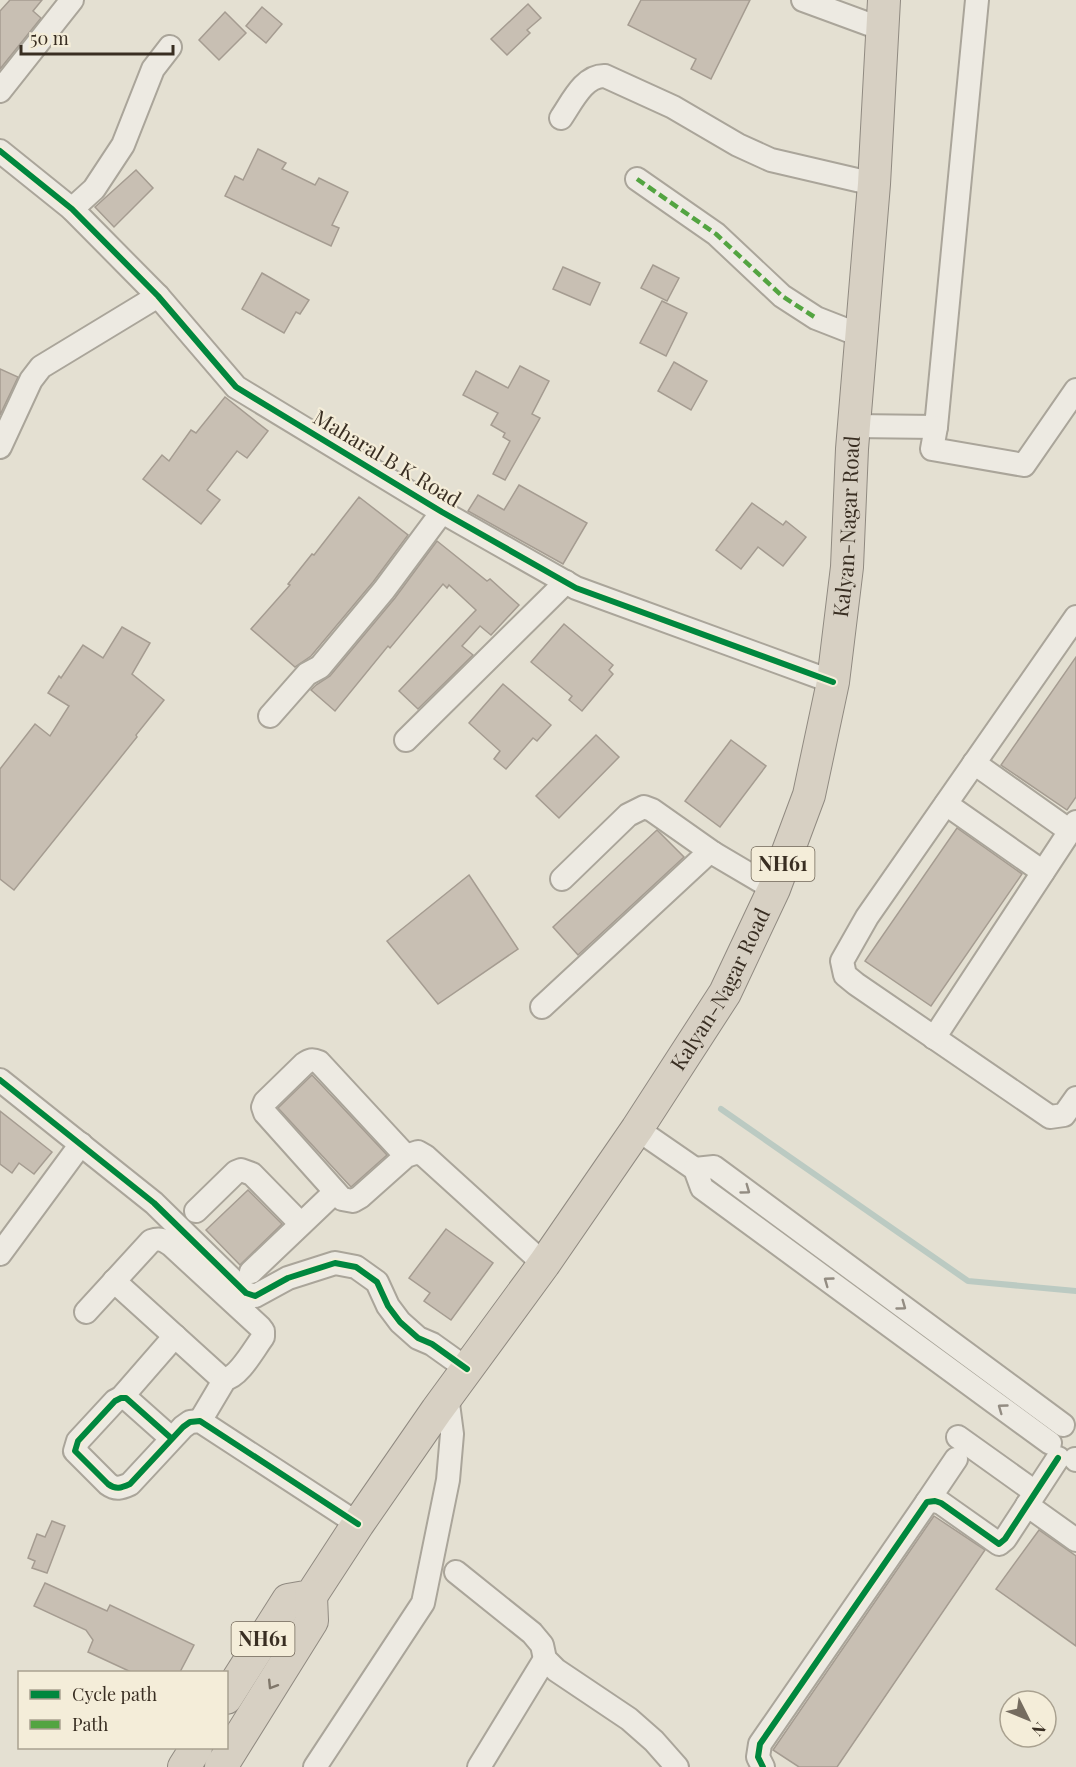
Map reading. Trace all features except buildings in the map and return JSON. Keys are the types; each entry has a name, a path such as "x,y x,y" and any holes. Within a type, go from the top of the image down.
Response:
{"highway":[{"name":"Kalyan-Nagar Road","path":"311,1596 447,1395 544,1264 637,1129 725,993 774,889 809,795 833,682 847,567 855,426 874,184 883,14"},
{"name":"NH61","path":"228,1695 288,1600 311,1596"},
{"path":"221,1767 312,1621 311,1596"},
{"path":"184,1767 195,1749"}],"street":[{"path":"0,91 72,0"},
{"path":"803,0 883,14"},
{"path":"977,0 932,449 1024,465 1076,390"},
{"path":"72,209 94,189 123,145 153,69 170,47"},
{"path":"561,118 588,81 597,76 605,76 673,107 738,146 763,157 874,184"},
{"name":"Maharal B K Road","path":"0,151 72,209 158,296 236,387 442,513 566,582 833,682"},
{"path":"637,179 716,234 782,296 816,318 862,336"},
{"path":"0,447 31,380 41,367 158,296"},
{"path":"855,426 936,427"},
{"path":"270,716 308,674 320,667 334,651 442,513"},
{"path":"406,740 566,582"},
{"path":"1072,1112 1050,1117 856,984 845,975 842,961 867,917 1076,617"},
{"path":"934,1038 1073,826 974,763"},
{"path":"946,804 1043,872"},
{"path":"562,879 628,815 644,807 652,810 713,853 774,889"},
{"path":"542,1007 706,855 713,853"},
{"path":"406,1156 319,1062 310,1060 265,1102 263,1107 265,1113 342,1199 353,1201 406,1156 418,1152 544,1264"},
{"path":"0,1080 76,1150"},
{"path":"15,1110 154,1203 246,1293 255,1296 288,1278 335,1263 356,1267 377,1282 388,1306 400,1322 418,1338 432,1344 467,1369"},
{"path":"637,1129 695,1169 702,1188 1069,1442 1005,1539 999,1544 941,1503 927,1502"},
{"path":"4,1240 76,1150"},
{"path":"196,1211 236,1172 241,1170 252,1174 301,1224"},
{"path":"251,1272 335,1192"},
{"path":"86,1312 151,1241 157,1239 171,1245 263,1331 263,1337 237,1373 225,1380 200,1421"},
{"path":"114,1281 225,1380"},
{"path":"175,1336 121,1398 115,1401 75,1445 75,1451 79,1456 108,1484 114,1488 122,1488 130,1484 171,1438 190,1422 200,1421 358,1524"},
{"path":"315,1767 423,1603 448,1480 452,1434 447,1395"},
{"path":"121,1398 126,1398 171,1438"},
{"path":"763,1767 758,1756 760,1744 927,1502 957,1448 1031,1499 1076,1540"},
{"path":"456,1572 532,1633 542,1645 544,1659 479,1767"},
{"path":"544,1659 556,1670 629,1719 677,1767"}],"waterway":[{"path":"721,1109 968,1281 1076,1291"}],"marked path":[{"path":"637,179 716,234 782,296 816,318"}],"cycle path":[{"path":"0,151 72,209 158,296 236,387 442,512 576,588 833,682"},
{"path":"0,1080 154,1203 246,1293 255,1296 288,1278 335,1263 356,1267 377,1282 388,1306 400,1322 418,1338 432,1344 467,1369"},
{"path":"171,1438 126,1398 121,1398 115,1401 78,1441 75,1451 108,1484 116,1488 121,1487 130,1484 183,1427 190,1422 200,1421 358,1524"},
{"path":"763,1767 758,1757 760,1744 927,1502 941,1503 999,1544 1005,1539 1058,1458"}]}
